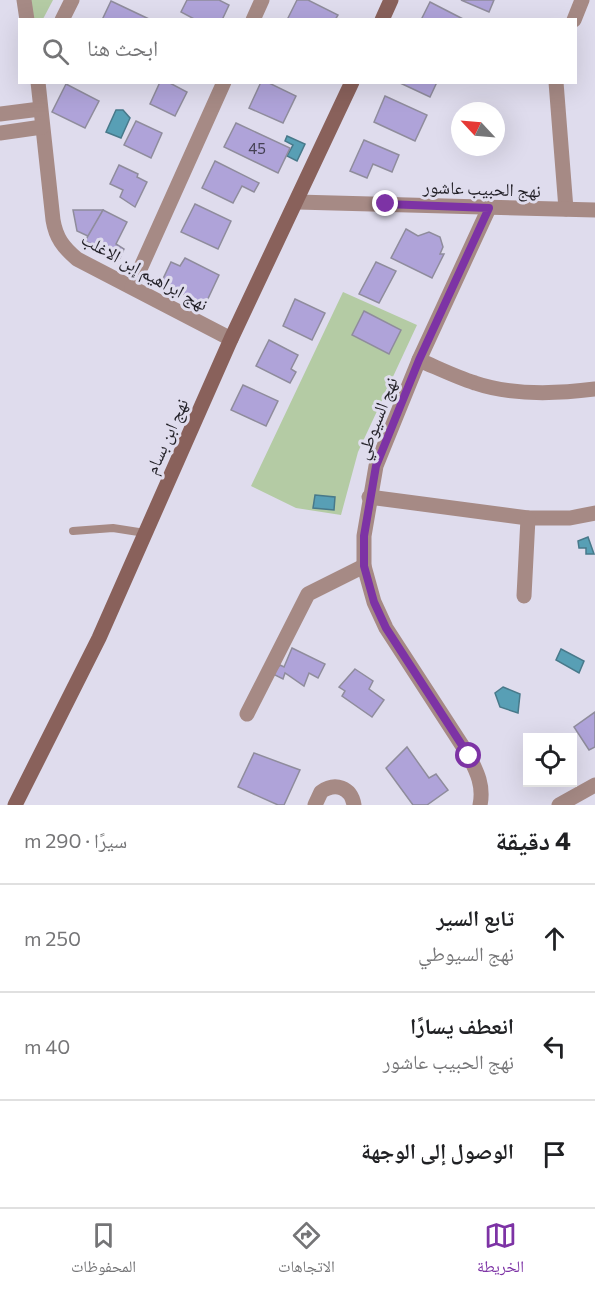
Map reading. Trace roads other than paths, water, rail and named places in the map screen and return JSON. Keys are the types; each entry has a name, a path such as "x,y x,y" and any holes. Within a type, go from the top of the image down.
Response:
{"street":[{"path":"24,0 27,18"},
{"path":"63,18 72,0"},
{"path":"254,18 262,0"},
{"path":"383,18 391,0"},
{"path":"575,18 582,0"},
{"path":"132,287 223,84"},
{"name":"نهج ابن بسام","path":"15,805 99,638 231,339 351,84"},
{"path":"556,84 566,209"},
{"name":"نهج ابراهيم إبن الاغلب","path":"37,85 55,234 64,248 77,259 231,339"},
{"path":"0,114 40,109"},
{"path":"0,133 42,127"},
{"name":"نهج الحبيب عاشور","path":"297,202 595,210"},
{"name":"نهج السيوطي","path":"480,805 482,795 480,777 469,756 386,628 374,602 364,566 364,536 376,466 419,360 489,208"},
{"path":"419,360 476,384 513,391 560,393 595,389"},
{"path":"369,497 528,518 570,518 595,513"},
{"path":"524,596 528,518"},
{"path":"247,714 308,594 364,566"},
{"path":"559,805 595,785"},
{"path":"315,805 321,792 332,786 345,789 354,802 369,805"}],"lane":[{"path":"73,531 113,528 145,534"}],"water":[{"path":"116,110 123,110 130,118 121,138 106,132"},
{"path":"287,136 305,144 297,161 287,156 293,145 285,141"},
{"path":"315,495 335,497 334,510 313,508"},
{"path":"588,537 594,554 586,554 586,548 579,548 578,541"},
{"path":"561,649 584,661 579,673 556,660"},
{"path":"503,687 520,694 518,713 500,707 495,693"}]}
